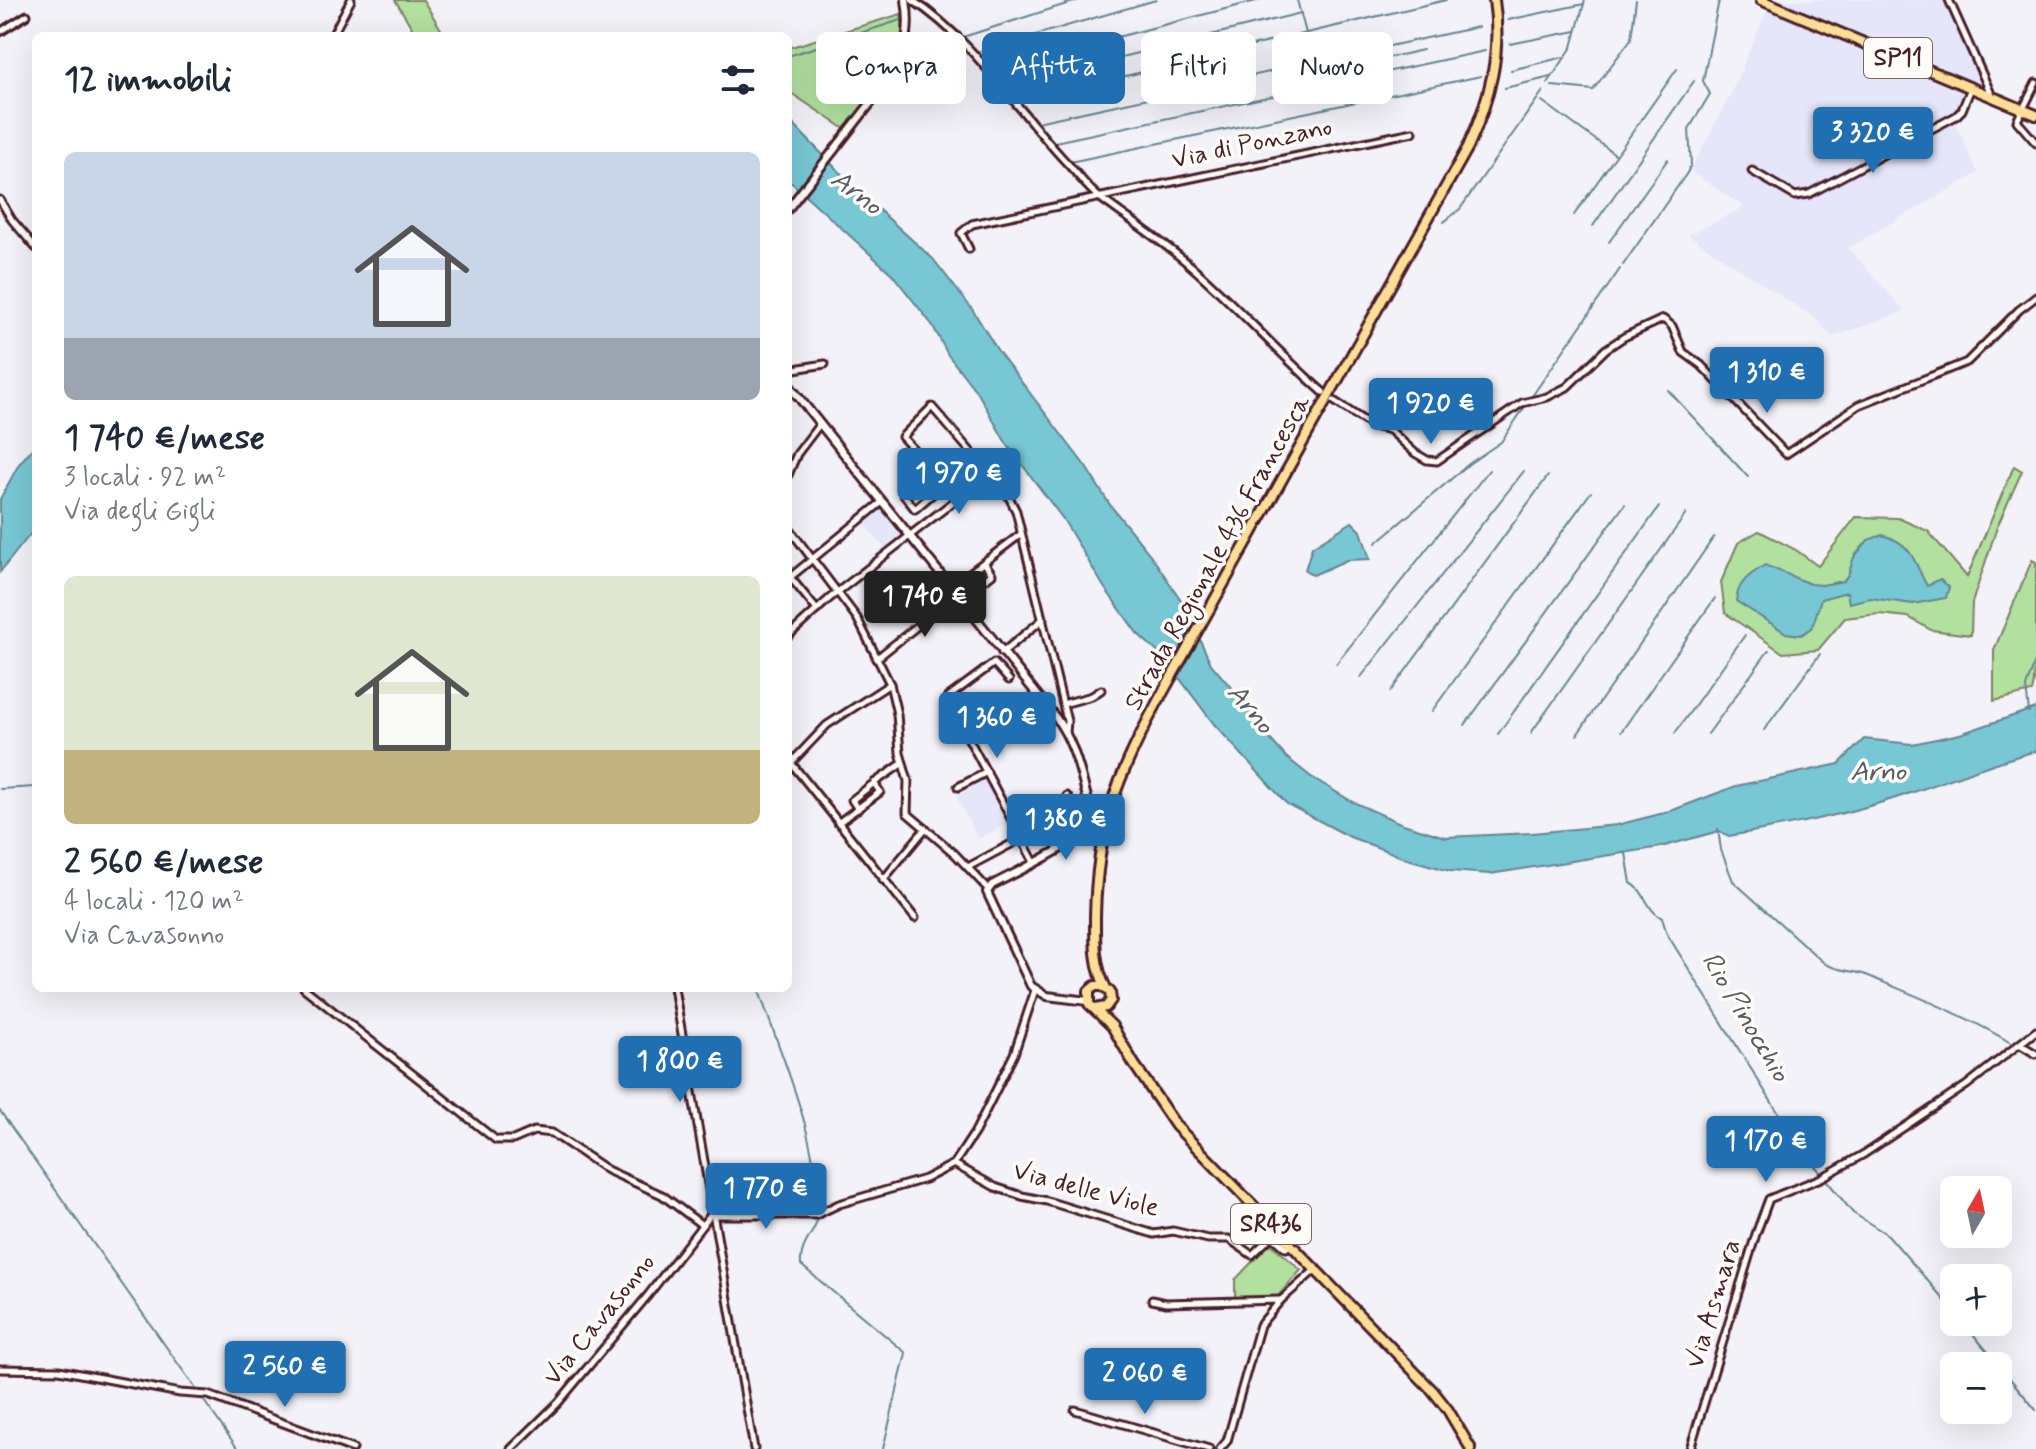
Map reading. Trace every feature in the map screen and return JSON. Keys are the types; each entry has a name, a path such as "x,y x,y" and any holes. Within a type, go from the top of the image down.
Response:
{"main road":[{"name":"Strada Regionale 436 Francesca","path":"1112,1026 1111,995 1098,966 1095,920 1098,868 1107,816 1132,748 1468,147 1489,96 1495,61 1494,0"},
{"name":"SP11","path":"1761,0 2036,115"},
{"name":"Strada Regionale 436 Francesca","path":"1098,966 1088,1001 1112,1026 1176,1126 1441,1400 1471,1449"},
{"path":"1090,989 1098,985 1106,988"},
{"path":"1095,1009 1110,1003"}],"street":[{"path":"334,32 351,0"},
{"path":"792,204 902,59 909,26 909,0 930,12 958,38 1099,197 1191,265 1323,392"},
{"path":"1949,0 1992,97"},
{"path":"0,32 27,15"},
{"path":"2036,83 2017,121 2036,143"},
{"path":"1752,171 1795,196 1809,194 1956,116 1962,110 1971,88"},
{"name":"Via di Ponzano","path":"969,249 961,233 972,224 1413,132"},
{"path":"0,200 32,243"},
{"path":"1334,401 1372,426 1390,430 1427,460 1437,461 1529,401 1547,397 1567,387 1606,349 1663,319 1672,326 1683,352 1701,365 1786,454 1859,405 1967,362 2036,297"},
{"path":"792,369 825,364"},
{"path":"792,389 1066,733 1078,763 1089,817 1086,829 1078,838 988,889"},
{"path":"919,455 902,437 932,407 951,433 1008,495 1016,511 1043,619 1067,721 1066,733"},
{"path":"792,466 819,425"},
{"path":"792,632 839,591 990,473"},
{"path":"904,495 915,509 944,484 960,498"},
{"path":"792,576 882,502"},
{"path":"792,532 857,618 890,684 908,781 907,813 988,889 1027,981 1035,990 1047,996 1088,1001"},
{"path":"950,588 1021,534"},
{"path":"876,659 992,574 984,562"},
{"path":"792,581 817,610"},
{"path":"1002,653 1043,619"},
{"path":"940,702 994,663 1009,680"},
{"path":"792,760 827,725 890,684"},
{"path":"1063,704 1092,696 1101,690"},
{"path":"947,698 1034,862"},
{"path":"967,735 987,723 976,705"},
{"path":"858,809 852,800 903,763"},
{"path":"792,767 915,918"},
{"path":"958,787 987,772"},
{"path":"838,823 880,792 874,783"},
{"path":"968,867 1075,810 1067,796"},
{"path":"883,880 925,829"},
{"path":"1067,997 1090,989"},
{"path":"714,1215 818,1214 839,1204 925,1179 954,1164 975,1132 1014,1054 1035,990"},
{"path":"309,992 496,1140 513,1140 534,1131 552,1133 607,1170 662,1195 702,1225"},
{"path":"675,992 754,1449"},
{"name":"Via Asmara","path":"1690,1449 1765,1204 1774,1196 1824,1176 1903,1128 2036,1031"},
{"path":"2019,1046 2036,1054"},
{"name":"Via delle Viole","path":"954,1164 995,1187 1154,1234 1173,1231 1208,1239 1229,1239 1252,1255 1272,1236 1286,1248 1290,1244"},
{"name":"Via Cavasonno","path":"511,1449 558,1403 710,1215 714,1215"},
{"path":"1220,1449 1227,1441 1260,1325 1281,1300 1315,1270"},
{"path":"1152,1300 1166,1303 1281,1300"},
{"path":"0,1369 71,1371 208,1395 353,1449"},
{"path":"1075,1410 1209,1449"}],"shaded area":[{"path":"1764,0 1947,0 1987,91 1964,90 1952,117 1978,173 1848,248 1905,311 1832,337 1815,318 1688,235 1745,207 1690,171 1729,98 1768,8"},
{"path":"880,508 903,536 886,550 863,522"},
{"path":"987,779 1010,822 978,839 956,796"}],"green space":[{"path":"395,0 423,0 443,32 415,32"},
{"path":"901,14 902,32 841,32"},
{"path":"816,40 816,104 866,104 845,129 792,94 792,47"},
{"path":"2014,466 2022,471 1997,527 1972,603 1971,635 1931,630 1908,617 1879,614 1845,618 1818,650 1783,653 1725,613 1721,582 1738,543 1759,531 1796,550 1818,566 1856,517 1898,518 1928,531 1967,577"},
{"path":"2032,560 2036,562 2036,666 2033,689 2032,692 1994,701 1994,650"},
{"path":"1270,1243 1301,1270 1277,1297 1235,1297 1235,1280"}],"water":[{"name":"Arno","path":"792,123 856,189 933,259 972,309 998,351 1086,467 1110,505 1152,557 1183,603 1211,664 1246,705 1260,728 1286,757 1310,776 1351,801 1400,823 1445,837 1617,825 1668,812 1736,786 1839,764 1864,739 1912,744 1960,734 2036,708 2036,751 1881,803 1816,819 1729,836 1719,831 1661,847 1490,874 1450,871 1350,837 1287,804 1214,724 1165,659 1137,633 1104,587 1063,519 1006,443 979,395 948,355 933,326 892,274 792,183"},
{"path":"32,449 32,532 0,572 0,499 19,464"},
{"path":"1352,522 1361,531 1370,559 1347,560 1313,575 1305,570 1312,547"},
{"path":"1882,535 1906,548 1927,586 1940,579 1949,587 1946,598 1913,604 1870,598 1849,603 1847,592 1821,599 1812,628 1801,635 1786,633 1736,601 1745,580 1765,565 1810,584 1843,581 1854,557 1868,540"}],"waterway":[{"path":"966,36 1079,0"},
{"path":"977,52 1156,0"},
{"path":"1125,35 1260,0"},
{"path":"1297,0 1306,32"},
{"path":"1125,76 1446,0"},
{"path":"1548,83 1572,47 1585,0"},
{"path":"1552,86 1593,90 1631,39 1636,0"},
{"path":"1623,265 1691,164 1689,129 1710,94 1703,81 1719,0"},
{"path":"1508,20 1584,4"},
{"path":"1125,56 1301,13"},
{"path":"792,55 901,20"},
{"path":"1037,122 1478,27"},
{"path":"1510,44 1576,31"},
{"path":"1393,57 1423,50"},
{"path":"1055,142 1485,51"},
{"path":"1511,70 1564,57"},
{"path":"1574,215 1677,69"},
{"path":"1070,162 1481,76"},
{"path":"1505,88 1551,77"},
{"path":"1593,226 1694,81"},
{"path":"1444,222 1460,209 1543,91"},
{"path":"1542,101 1615,154"},
{"path":"1159,182 1369,137"},
{"path":"1609,242 1668,159"},
{"path":"1530,399 1620,269"},
{"path":"1668,390 1748,477"},
{"path":"1376,543 1470,463 1501,442 1526,405"},
{"path":"1336,664 1489,470"},
{"path":"1361,677 1524,471"},
{"path":"1390,692 1548,476"},
{"path":"1432,711 1591,492"},
{"path":"1465,725 1625,504"},
{"path":"1498,734 1659,507"},
{"path":"1531,733 1686,514"},
{"path":"1577,735 1714,537"},
{"path":"1621,732 1715,598"},
{"path":"1675,733 1745,635"},
{"path":"1708,734 1769,650"},
{"path":"1764,730 1820,654"},
{"path":"2029,712 2026,687 2036,659"},
{"path":"0,789 32,787"},
{"path":"1718,829 1721,850 1733,881 1824,963 1866,975 1923,999 2014,1045"},
{"name":"Rio Pinocchio","path":"1626,853 1631,883 1662,918 1667,934 1799,1146 1853,1213 1888,1235 1940,1295"},
{"path":"759,992 806,1127 812,1156 818,1214 803,1250 801,1265 906,1353 883,1449"},
{"path":"2020,1048 2036,1057"},
{"path":"0,1111 198,1392"},
{"name":"Rio Pinocchio","path":"1975,1336 2036,1410"},
{"path":"202,1398 238,1449"}]}
